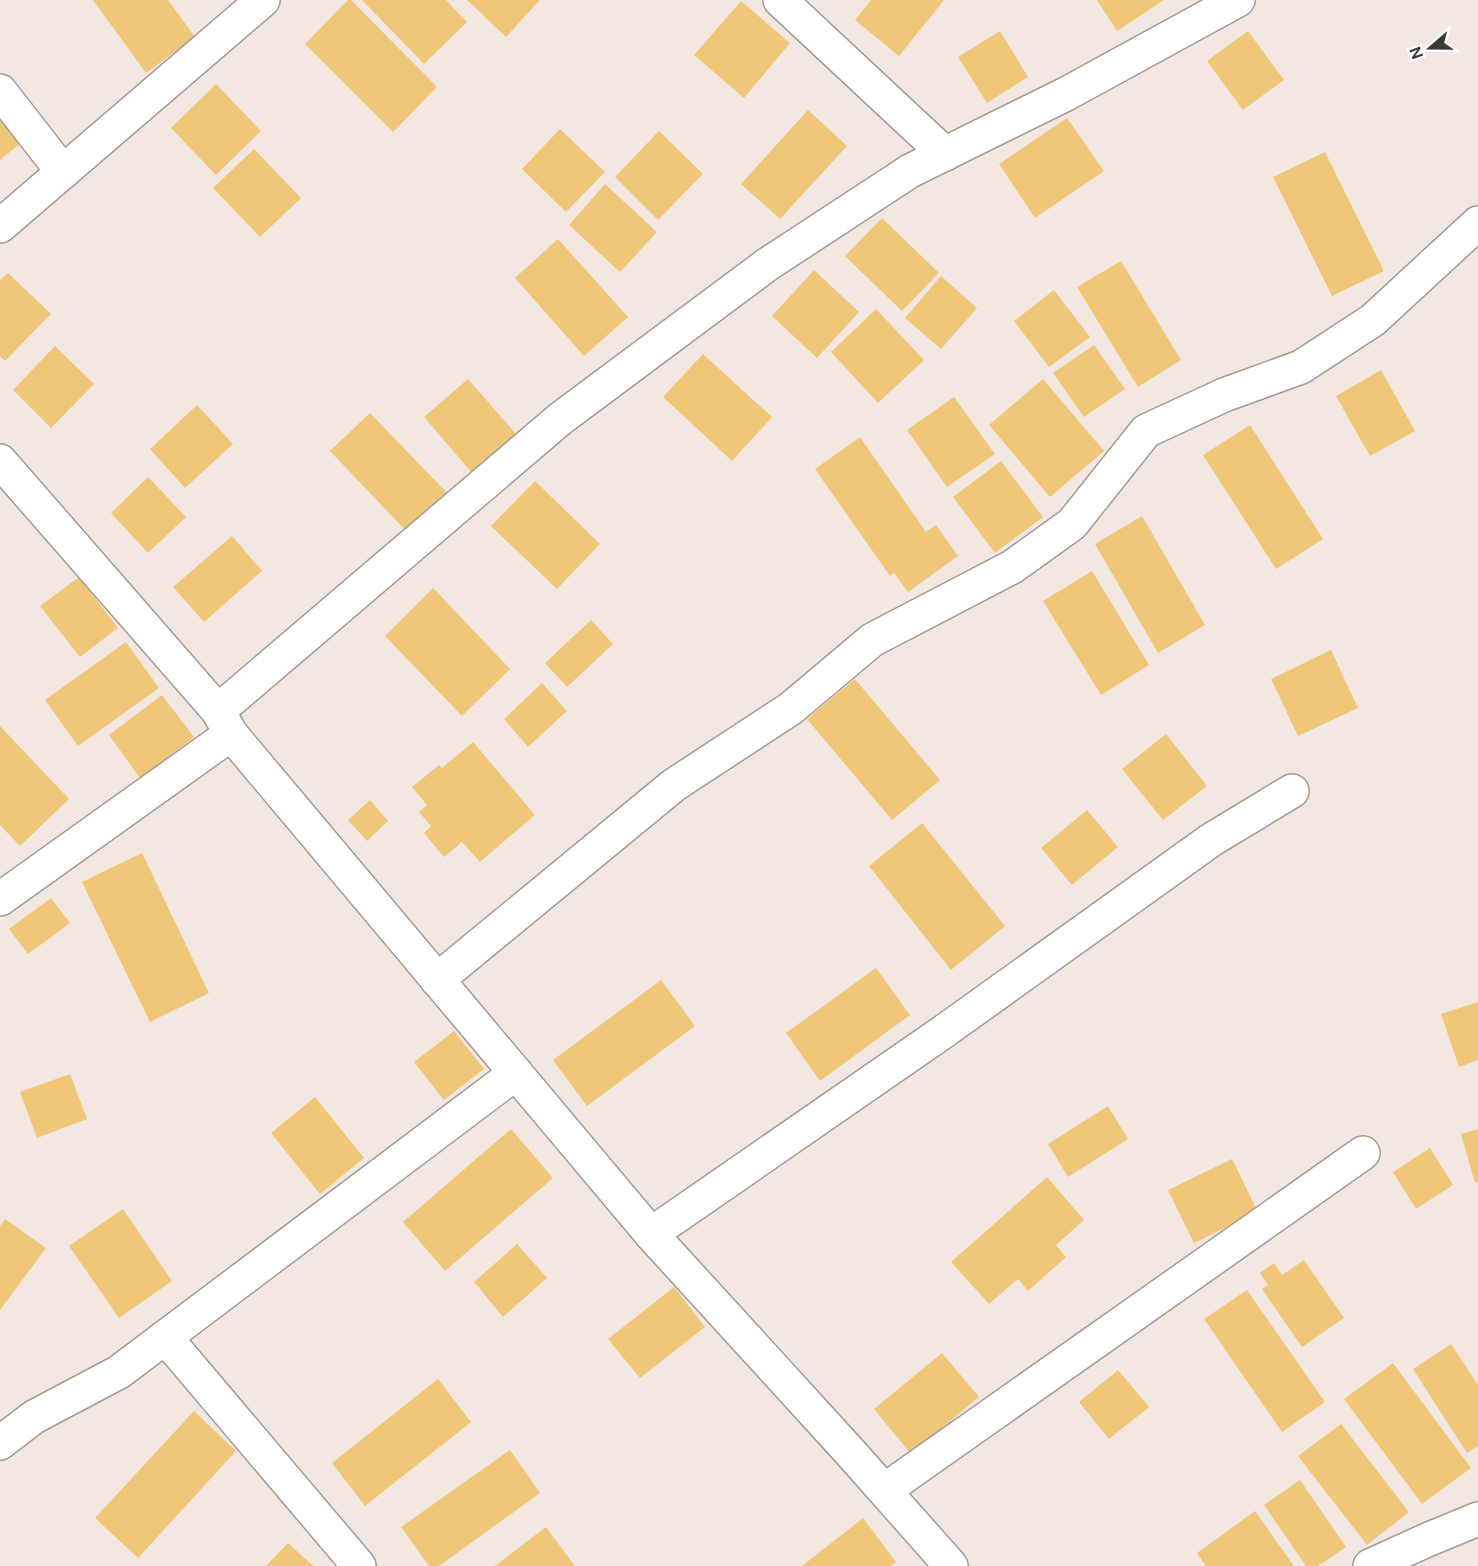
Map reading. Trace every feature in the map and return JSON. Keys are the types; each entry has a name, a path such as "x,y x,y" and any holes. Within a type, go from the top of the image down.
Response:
{"street":[{"path":"0,226 263,0"},
{"path":"780,0 945,154"},
{"path":"0,899 224,723 560,419 768,264 910,171 1066,94 1238,0"},
{"path":"0,92 63,172"},
{"path":"437,980 674,785 790,709 872,640 1012,567 1072,525 1146,431 1224,395 1301,367 1373,320 1478,223"},
{"path":"0,461 224,723 651,1234 885,1490 951,1566"},
{"path":"651,1234 952,1025 1211,840 1292,791"},
{"path":"0,1443 34,1417 119,1372 516,1073"},
{"path":"885,1490 1363,1153"},
{"path":"165,1337 359,1566"},
{"path":"1370,1566 1478,1519"}],"building":[{"path":"93,0 168,0 195,37 146,73"},
{"path":"348,0 351,0 437,87 393,132 305,44"},
{"path":"362,0 446,0 467,22 424,64"},
{"path":"467,0 540,0 506,37"},
{"path":"871,0 944,0 899,56 855,20"},
{"path":"1097,0 1164,0 1117,31"},
{"path":"741,1 790,43 744,98 694,55"},
{"path":"1000,31 1028,77 987,103 958,57"},
{"path":"1248,31 1284,80 1243,110 1207,61"},
{"path":"216,84 261,131 216,175 171,128"},
{"path":"0,102 28,137 0,160"},
{"path":"808,110 847,146 780,219 741,184"},
{"path":"1067,118 1104,171 1035,218 999,164"},
{"path":"560,129 605,172 566,212 522,169"},
{"path":"659,131 703,174 658,220 615,177"},
{"path":"254,149 301,198 260,237 213,188"},
{"path":"1325,152 1384,271 1332,296 1273,177"},
{"path":"605,184 657,232 620,272 569,225"},
{"path":"882,218 939,273 902,311 845,256"},
{"path":"558,239 628,317 584,356 515,278"},
{"path":"1121,261 1181,360 1138,387 1077,287"},
{"path":"814,270 859,312 817,358 772,316"},
{"path":"8,273 51,314 5,361 0,356 0,280"},
{"path":"941,276 977,308 941,349 905,318"},
{"path":"1054,290 1090,337 1049,367 1014,321"},
{"path":"876,309 924,360 878,403 831,352"},
{"path":"1094,345 1125,389 1084,417 1053,373"},
{"path":"55,346 94,384 51,428 13,390"},
{"path":"703,354 772,417 732,461 663,397"},
{"path":"1381,370 1415,431 1370,456 1336,396"},
{"path":"468,379 517,435 472,473 424,417"},
{"path":"1043,379 1104,451 1050,497 989,425"},
{"path":"954,397 995,454 947,487 907,430"},
{"path":"197,405 233,444 185,488 150,449"},
{"path":"370,413 448,494 408,533 330,451"},
{"path":"1250,425 1323,539 1276,569 1203,455"},
{"path":"860,437 926,532 936,525 958,556 908,592 894,573 890,576 815,469"},
{"path":"1001,461 1043,517 995,553 953,497"},
{"path":"148,477 186,517 148,553 111,513"},
{"path":"535,481 600,544 557,589 491,526"},
{"path":"1142,516 1205,625 1158,653 1095,544"},
{"path":"232,536 262,571 204,622 173,587"},
{"path":"1092,571 1149,665 1101,695 1043,601"},
{"path":"79,577 118,628 80,657 40,606"},
{"path":"433,588 510,669 462,716 385,636"},
{"path":"591,620 613,644 567,687 545,663"},
{"path":"126,642 159,688 78,746 45,700"},
{"path":"1331,650 1358,708 1298,736 1271,679"},
{"path":"855,679 940,780 892,820 807,719"},
{"path":"542,683 567,711 528,747 504,719"},
{"path":"162,695 194,737 140,778 109,735"},
{"path":"0,726 69,799 20,846 0,825"},
{"path":"1166,734 1207,786 1163,820 1122,769"},
{"path":"473,742 535,815 480,862 462,842 444,857 424,833 431,826 419,812 427,805 412,787 439,765 442,768"},
{"path":"370,800 388,821 367,841 348,820"},
{"path":"1087,810 1118,847 1072,885 1041,848"},
{"path":"922,823 1005,926 951,970 869,866"},
{"path":"142,853 209,993 150,1022 82,882"},
{"path":"51,898 70,923 28,954 9,929"},
{"path":"876,968 910,1015 820,1081 786,1033"},
{"path":"661,980 695,1026 587,1106 553,1060"},
{"path":"1478,1002 1478,1060 1459,1067 1441,1014"},
{"path":"454,1031 484,1069 444,1100 414,1062"},
{"path":"70,1074 87,1119 37,1138 20,1092"},
{"path":"315,1097 364,1158 320,1194 271,1133"},
{"path":"1108,1106 1128,1139 1068,1177 1048,1144"},
{"path":"511,1129 553,1178 445,1271 403,1222"},
{"path":"1478,1129 1478,1182 1475,1183 1461,1134"},
{"path":"1430,1148 1453,1185 1416,1209 1393,1172"},
{"path":"1232,1159 1258,1212 1194,1243 1168,1190"},
{"path":"1047,1177 1084,1220 1056,1245 1066,1257 1028,1291 1018,1279 989,1304 951,1262"},
{"path":"123,1209 172,1281 119,1318 69,1246"},
{"path":"5,1219 46,1248 0,1310 0,1226"},
{"path":"517,1244 547,1278 503,1317 474,1282"},
{"path":"1304,1260 1344,1318 1302,1347 1262,1289 1268,1285 1260,1273 1274,1263 1282,1275"},
{"path":"674,1287 705,1327 640,1378 608,1339"},
{"path":"1247,1290 1325,1402 1282,1432 1204,1319"},
{"path":"1451,1344 1478,1385 1478,1446 1467,1453 1413,1369"},
{"path":"942,1353 979,1397 911,1454 874,1409"},
{"path":"1393,1363 1471,1468 1422,1504 1344,1399"},
{"path":"1118,1370 1149,1407 1109,1439 1079,1402"},
{"path":"438,1379 471,1422 365,1506 332,1463"},
{"path":"194,1411 236,1451 138,1558 95,1518"},
{"path":"1341,1424 1409,1512 1367,1545 1298,1456"},
{"path":"510,1450 540,1493 439,1566 429,1566 401,1527"},
{"path":"1300,1480 1346,1547 1318,1566 1306,1566 1264,1505"},
{"path":"1255,1511 1294,1566 1206,1566 1197,1553"},
{"path":"863,1518 896,1562 891,1566 802,1566"},
{"path":"546,1527 575,1566 495,1566"},
{"path":"288,1543 313,1566 266,1566"}]}
